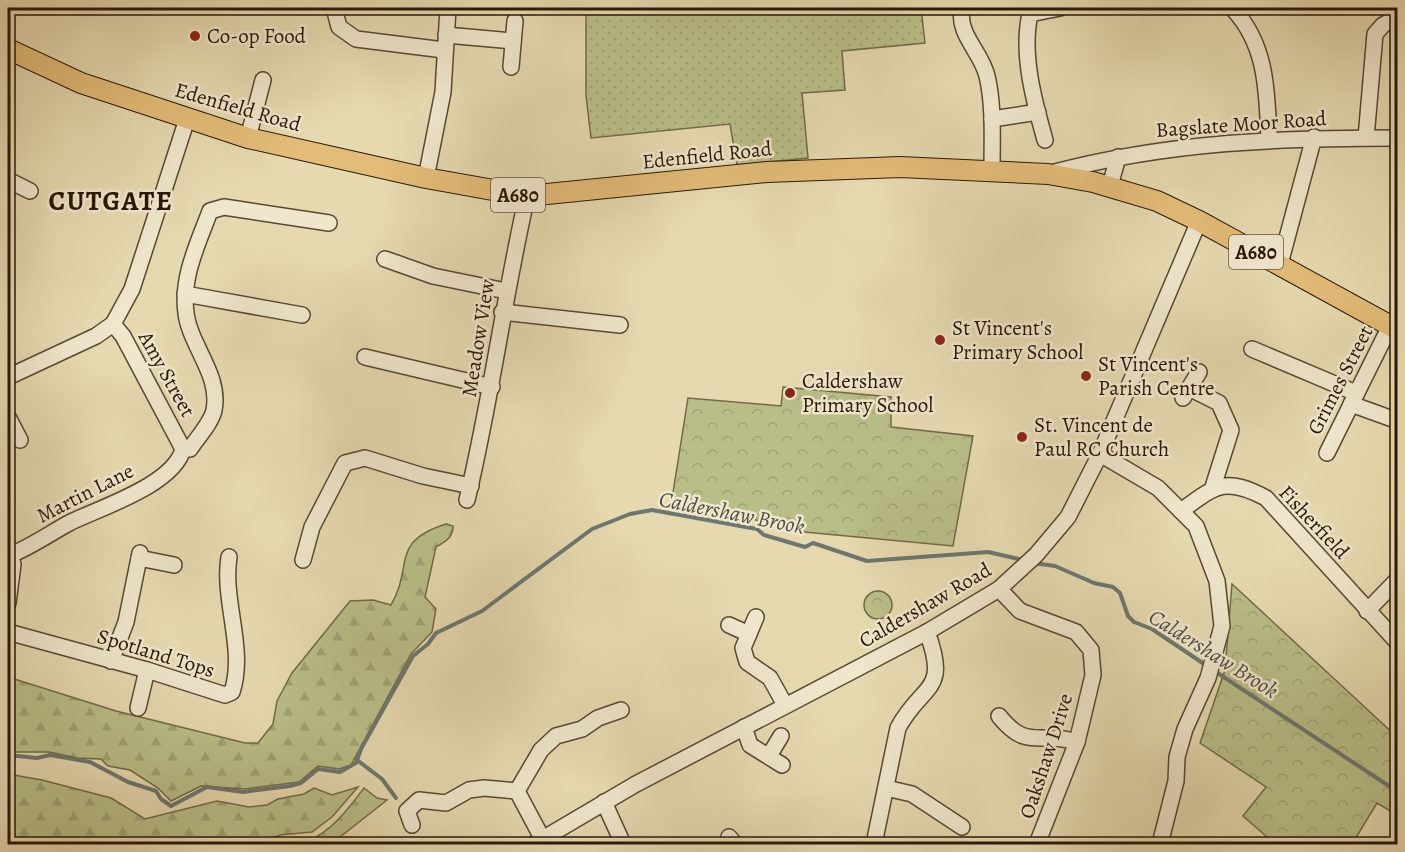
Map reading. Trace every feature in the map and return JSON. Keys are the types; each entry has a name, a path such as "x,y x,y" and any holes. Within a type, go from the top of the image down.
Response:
{"main road":[{"name":"Edenfield Road","path":"8,49 81,83 248,138 426,178 526,196 767,172 900,167 1048,174 1110,186 1157,201 1199,221 1394,328"}],"street":[{"path":"334,8 339,27 356,39 445,43 513,41"},
{"path":"426,178 443,92 448,8"},
{"path":"962,8 964,34 978,53 987,76 992,119 992,170"},
{"path":"1045,140 1025,35 1030,14 1060,8"},
{"path":"1232,8 1252,34 1263,65 1269,139"},
{"path":"1366,138 1375,34 1383,25 1398,17"},
{"path":"511,67 515,21"},
{"path":"248,138 263,80"},
{"path":"992,119 1038,112"},
{"name":"Amy Street","path":"183,449 123,336 113,324 132,289 188,118"},
{"path":"1280,264 1314,137"},
{"name":"Bagslate Moor Road","path":"1048,174 1118,157 1186,146 1314,137 1398,138"},
{"path":"1110,186 1118,157"},
{"path":"8,180 30,191"},
{"name":"Meadow View","path":"303,560 312,527 345,463 365,458 469,493 492,387 502,312 526,196"},
{"name":"Martin Lane","path":"9,556 72,522 135,494 177,462 183,449 190,449 214,411 213,384 186,315 185,294 188,270 210,211 216,208 329,223"},
{"name":"Caldershaw Road","path":"538,841 604,802 927,632 999,589 1036,555 1068,517 1100,454 1199,221"},
{"path":"385,259 433,276 506,291"},
{"path":"185,294 302,315"},
{"path":"502,312 620,325"},
{"path":"8,377 96,336 113,324"},
{"name":"Grimes Street","path":"1327,453 1354,398 1394,328"},
{"path":"1252,349 1398,421"},
{"path":"365,357 492,387"},
{"path":"1181,511 1213,487 1231,430 1220,403 1186,393 1198,372"},
{"path":"8,417 20,440"},
{"path":"1100,454 1158,488 1196,526 1217,581 1222,626 1208,678 1185,729 1178,757 1176,781 1160,844"},
{"name":"Fisherfield","path":"1213,487 1243,485 1266,498 1398,643"},
{"path":"111,661 126,622 139,555 174,565"},
{"path":"8,603 13,564 9,556"},
{"name":"Spotland Tops","path":"8,632 147,670 225,695 232,692 237,671 226,575 229,557"},
{"path":"1367,611 1398,579"},
{"name":"Oakshaw Drive","path":"999,589 1020,611 1076,632 1091,650 1094,675 1077,742 1037,844"},
{"path":"756,617 743,648 747,662 770,678 785,705"},
{"path":"729,625 749,634"},
{"path":"874,844 898,728 906,714 925,695 936,671 937,658 927,632"},
{"path":"138,708 147,670"},
{"path":"517,791 541,750 556,736 582,729 598,718 621,710"},
{"path":"999,716 1015,734 1024,738 1053,736 1077,742"},
{"path":"744,727 750,745 782,765"},
{"path":"769,756 781,735"},
{"path":"412,825 407,811 420,800 446,802 469,790 484,788 517,791"},
{"path":"886,788 912,794 942,821 962,826"},
{"path":"517,791 538,841"},
{"path":"604,802 623,844"}],"green space":[{"path":"586,8 921,8 925,43 842,51 845,90 802,93 808,158 737,165 730,124 591,138 586,95"},
{"path":"783,387 891,397 891,427 973,436 953,546 804,532 672,499 688,398 781,406"},
{"path":"446,524 453,526 452,534 436,547 425,597 436,609 432,632 411,654 351,765 339,769 318,766 299,782 245,789 201,786 171,801 158,788 130,770 108,766 101,759 77,758 49,752 8,752 8,677 116,711 245,743 258,743 273,724 277,701 292,673 350,601 373,600 391,605 398,591 410,547 428,531"},
{"path":"1232,584 1397,737 1397,815 1377,803 1352,844 1275,844 1243,816 1266,787 1200,743 1225,670"},
{"path":"878,591 888,595 892,605 888,615 878,619 868,615 864,605 868,595"},
{"path":"8,774 42,780 111,798 145,819 217,801 249,807 267,805 278,799 304,794 314,788 332,795 358,787 332,817 312,832 280,835 260,844 8,844"},
{"path":"364,788 377,798 387,800 331,844 275,844 304,842 317,837 339,818"}],"waterway":[{"name":"Caldershaw Brook","path":"8,755 37,758 50,755 90,762 128,782 156,791 161,799 171,806 207,787 243,792 301,783 318,769 340,772 356,763 361,749 413,656 428,644 436,633 482,611 592,529 630,514 652,510 757,529 764,535 805,547 813,543 867,561 988,552 1023,560"},
{"name":"Caldershaw Brook","path":"1033,563 1055,566 1094,583 1113,587 1120,593 1128,616 1134,622 1152,629 1207,666"},
{"name":"Caldershaw Brook","path":"1213,670 1398,792"},
{"path":"357,760 382,779 396,798"}],"place":[{"name":"Co-op Food","path":"195,36"},
{"name":"St Vincent's Primary School","path":"940,340"},
{"name":"St Vincent's Parish Centre","path":"1086,376"},
{"name":"Caldershaw Primary School","path":"790,393"},
{"name":"St. Vincent de Paul RC Church","path":"1022,437"}],"district":[{"name":"CUTGATE","path":"111,201"}]}
